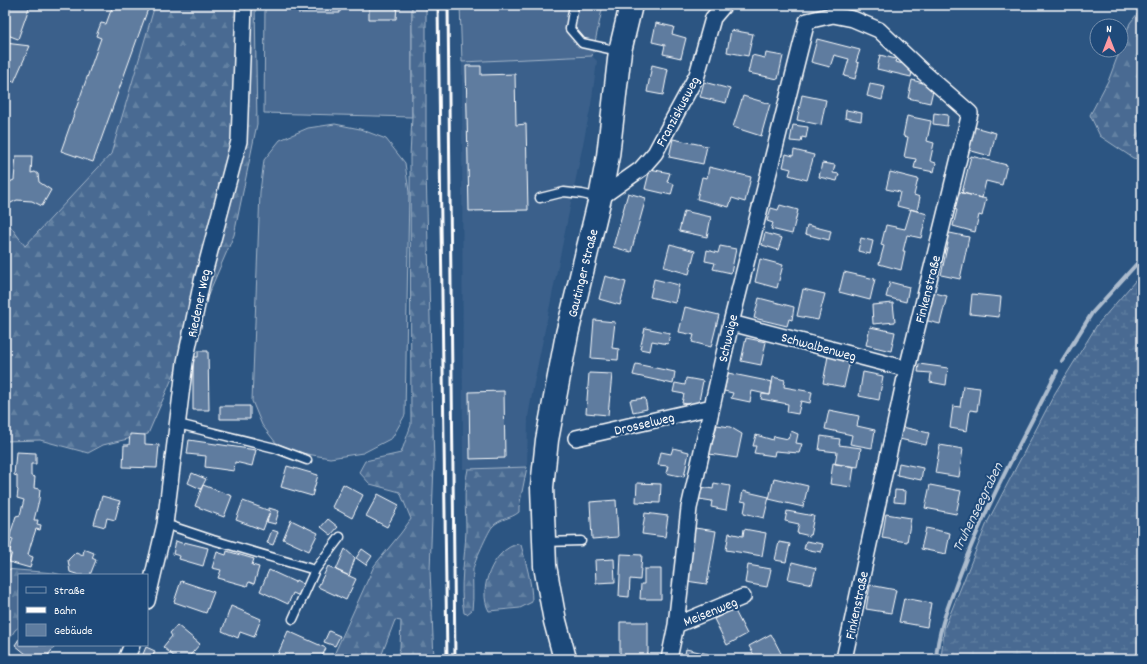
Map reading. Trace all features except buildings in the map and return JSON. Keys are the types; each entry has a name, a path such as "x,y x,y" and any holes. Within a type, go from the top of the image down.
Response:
{"main road":[{"name":"Gautinger Straße","path":"565,659 554,621 549,594 543,542 542,487 547,440 567,334 600,198 608,156 620,52 631,5"}],"street":[{"name":"Riedener Weg","path":"148,597 165,524 185,362 202,281 239,141 244,5"},
{"name":"Franziskusweg","path":"600,198 641,169 655,153 697,75 714,11 724,5"},
{"name":"Finkenstraße","path":"807,21 833,15 853,19 879,30 922,71 970,113 907,368 844,659"},
{"name":"Schwaige","path":"668,659 676,625 689,508 731,323 807,21"},
{"name":"Schwalbenweg","path":"731,323 907,368"},
{"name":"Drosselweg","path":"576,438 712,408"},
{"name":"Meisenweg","path":"676,625 743,598"},
{"path":"126,659 132,646"}],"lane":[{"path":"574,5 570,29 582,43 620,52"},
{"path":"540,198 564,192 600,198"},
{"path":"178,424 275,448 307,460"},
{"path":"165,524 213,540 315,570"},
{"path":"293,619 315,570 340,537"},
{"path":"543,542 581,541"}],"shaded area":[{"path":"5,5 155,5 111,154 25,246 5,219"},
{"path":"592,56 597,61 591,105 528,417 527,467 463,469 462,62"}],"green space":[{"path":"155,5 255,5 257,124 234,235 148,434 103,445 88,453 40,440 5,441 5,219 25,246 111,154"},
{"path":"265,5 412,5 412,117 264,113"},
{"path":"412,5 426,5 426,171 434,464 430,571 434,659 396,659 400,648 401,621 395,620 380,659 332,659 374,566 411,519 400,492 370,484 359,472 365,461 401,453 411,425 410,156 412,117"},
{"path":"460,5 603,5 592,56 462,62"},
{"path":"1142,8 1142,160 1133,158 1100,136 1090,115 1109,79 1117,58 1129,58 1130,23"},
{"path":"335,124 360,129 386,139 405,163 409,192 405,415 392,438 363,453 330,458 301,453 276,443 262,425 252,401 260,192 264,160 280,140 308,128"},
{"path":"1142,273 1142,659 941,659 944,629 987,523 1055,393 1097,325"},
{"path":"527,467 519,512 498,522 492,527 478,554 473,569 472,610 467,614 464,613 462,582 466,531 465,492 468,469"},
{"path":"518,544 521,545 527,566 532,602 520,608 489,611 485,592 486,582 490,572 501,554 509,547"},
{"path":"5,569 58,574 18,574 18,628 5,646"}],"waterway":[{"name":"Truhenseegraben","path":"1062,361 1092,313 1142,258"},
{"name":"Truhenseegraben","path":"936,659 944,617 980,524 1057,371"}],"railway":[{"path":"438,5 447,659"},
{"path":"448,5 455,659"}]}
